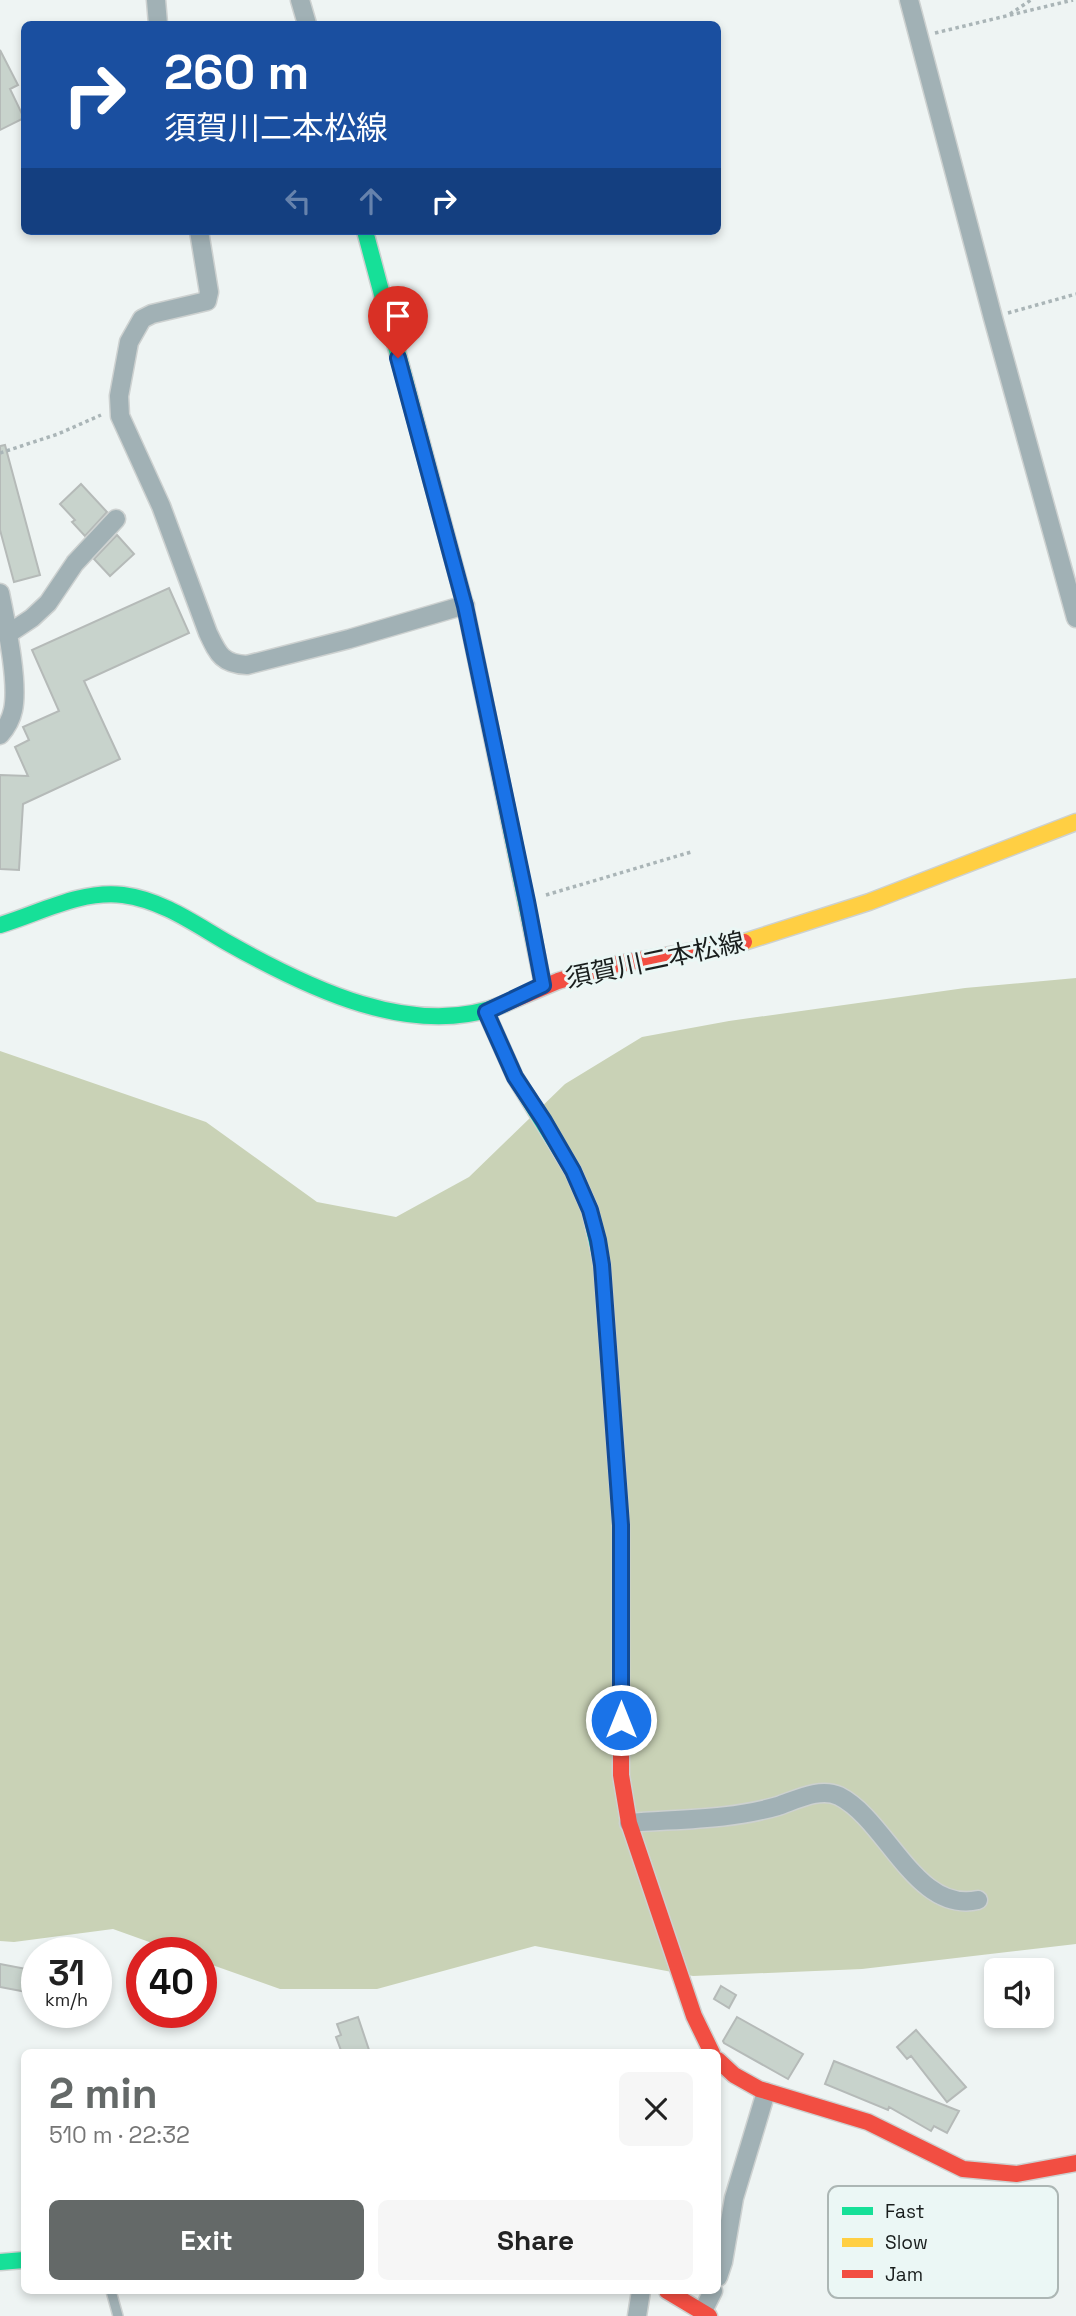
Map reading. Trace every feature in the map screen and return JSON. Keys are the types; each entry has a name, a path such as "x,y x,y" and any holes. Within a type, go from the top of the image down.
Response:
{"street":[{"path":"156,0 158,21"},
{"path":"300,0 306,21"},
{"path":"909,0 1076,618"},
{"path":"200,235 209,292 208,301 152,314 142,319 129,342 119,396 120,415 161,506 217,651 224,660 235,665 247,665 465,606"},
{"path":"366,235 465,606 543,985"},
{"path":"8,634 48,603 75,563 116,519"},
{"path":"0,593 8,634 14,709 10,722 0,735"},
{"name":"須賀川二本松線","path":"0,925 84,897 103,894 140,899 179,914 242,951 335,996 360,1003 434,1015 467,1016 486,1012 543,985 634,960 741,943 882,896 1076,822"},
{"path":"486,1012 515,1077 573,1171 590,1210 600,1252 621,1525 621,1775 629,1823 694,2016 710,2049"},
{"path":"629,1823 749,1813 817,1794 835,1794 847,1800 929,1888 964,1903 978,1900"},
{"path":"721,2063 738,2078 766,2092 868,2122 963,2169 1017,2174 1076,2163"},
{"path":"721,2268 734,2198 766,2092"},
{"path":"0,2262 21,2260"},
{"path":"637,2316 641,2294"},
{"path":"672,2294 706,2313 712,2294"}],"lane":[{"path":"112,2294 118,2316"}],"path":[{"path":"1006,16 1031,0"},
{"path":"919,37 1073,0"},
{"path":"993,318 1076,294"},
{"path":"0,453 58,434 120,408"},
{"path":"527,901 691,852"}],"green space":[{"path":"1076,978 1076,1944 862,1969 693,1976 535,1946 377,1989 280,1989 217,1967 217,1937 135,1937 113,1929 52,1937 21,1937 21,1941 14,1942 0,1941 0,1051 206,1122 317,1202 396,1217 469,1177 565,1084 642,1037 729,1021 965,988"}],"building":[{"path":"0,50 18,85 10,89 21,112 21,120 0,130"},
{"path":"5,445 40,575 14,582 0,530 0,446"},
{"path":"81,484 107,512 85,536 60,504"},
{"path":"117,535 134,554 110,576 94,559"},
{"path":"169,588 189,633 84,681 120,759 23,804 19,870 0,869 0,775 28,776 15,747 29,740 23,727 59,711 32,650"},
{"path":"0,1964 21,1968 21,1991 0,1987"},
{"path":"721,1986 736,1995 729,2008 714,1999"},
{"path":"358,2017 369,2049 340,2049 336,2037 341,2035 337,2024"},
{"path":"737,2017 803,2054 788,2079 724,2043"},
{"path":"916,2030 966,2087 947,2102 911,2056 907,2059 897,2047"},
{"path":"834,2061 959,2111 947,2133 934,2126 931,2131 889,2107 888,2110 825,2084"}],"traffic: fast":[{"path":"366,235 465,605 543,985"},
{"path":"0,925 76,899 107,894 123,895 165,907 291,976 362,1004 398,1013 434,1016 470,1014 504,1004"},
{"path":"486,1012 515,1077 573,1171 590,1210 602,1265 621,1525 621,1696"},
{"path":"0,2262 21,2260"}],"traffic: slow":[{"path":"744,942 869,902 1076,822"}],"traffic: jam":[{"path":"504,1004 558,981 612,965 744,942"},
{"path":"621,1696 621,1775 629,1823 694,2016 710,2049"},
{"path":"721,2063 734,2075 759,2089 868,2122 963,2169 1017,2174 1076,2163"},
{"path":"672,2294 709,2316"}],"route":[{"path":"398,358 465,606 543,985 486,1012 515,1077 573,1171 590,1210 598,1240 621,1525 621,1720"}]}
